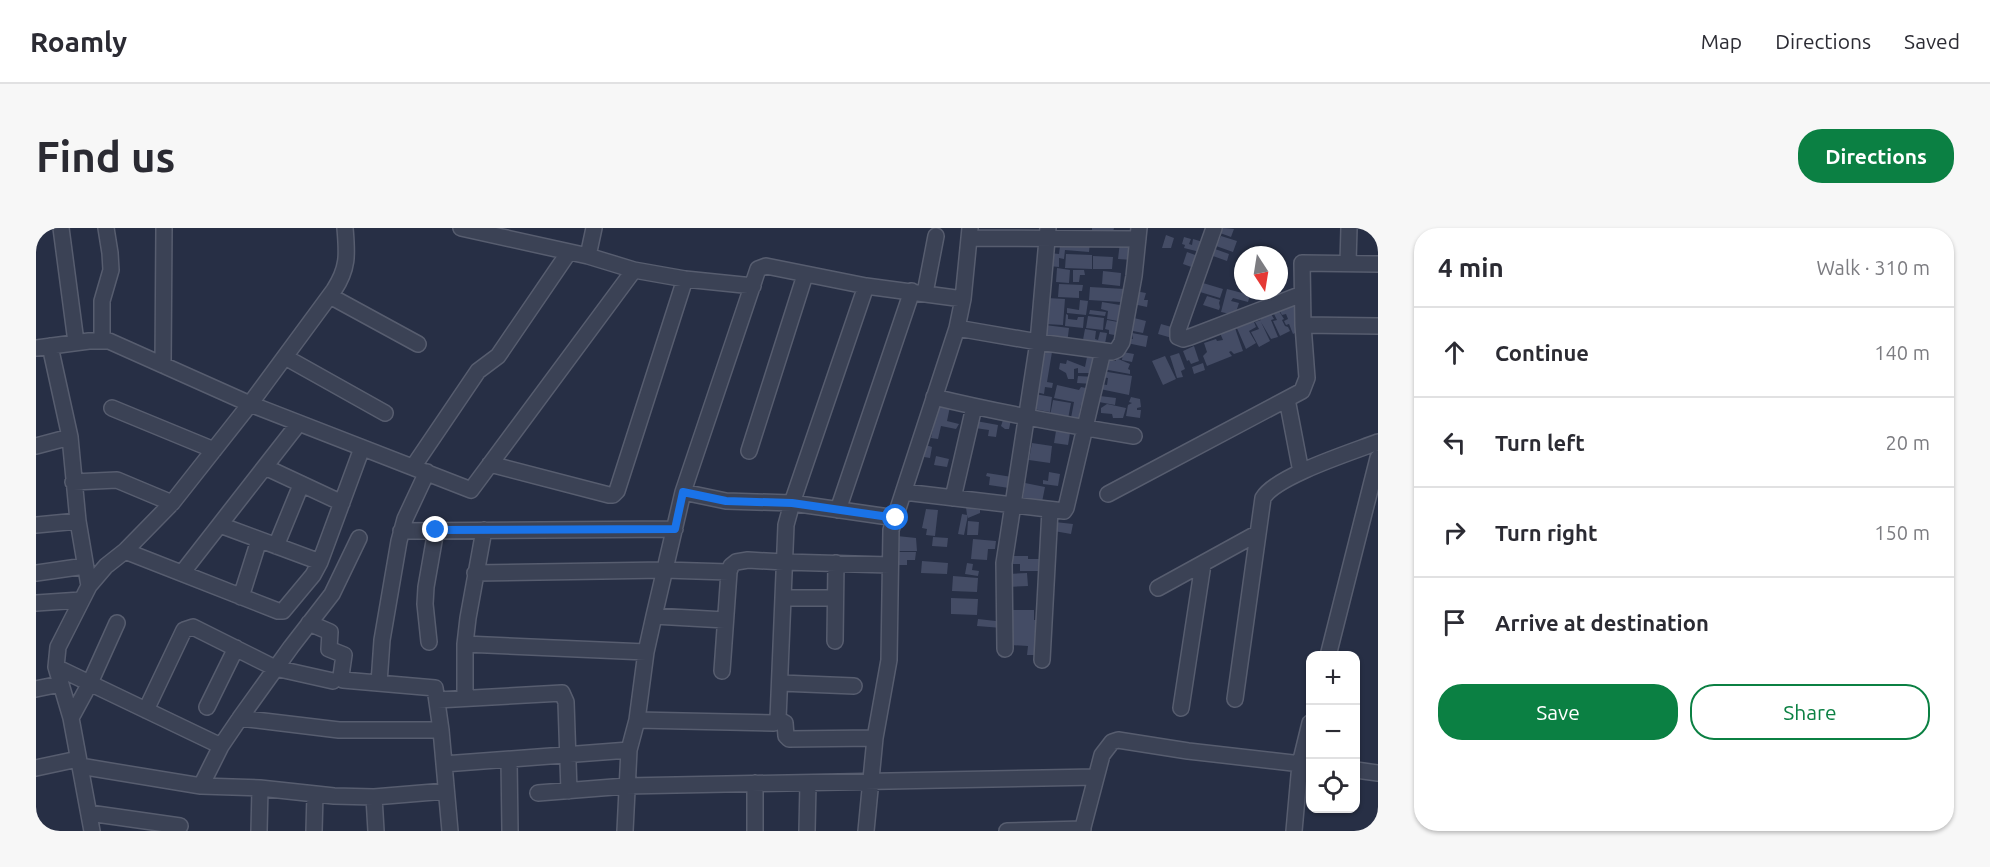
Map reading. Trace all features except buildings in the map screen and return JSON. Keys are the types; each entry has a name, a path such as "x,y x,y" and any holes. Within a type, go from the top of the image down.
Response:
{"street":[{"path":"61,228 76,342"},
{"path":"102,340 102,302 111,270 106,228"},
{"path":"163,366 164,228"},
{"path":"92,831 71,718 56,667 58,647 85,593 106,566 125,551 172,503 250,404 330,296 345,271 347,254 345,228"},
{"path":"461,228 588,256 634,270 685,279 753,286"},
{"path":"588,256 594,228"},
{"path":"1214,228 1178,330 1178,337 1183,339 1190,337 1302,294"},
{"path":"1348,263 1349,228"},
{"path":"866,831 875,738 889,660 891,530 957,328 963,298 969,233 1138,234 1134,276 1122,342 1117,350 1103,351 957,328"},
{"path":"1005,649 1004,563 1038,342 1048,233"},
{"path":"838,510 919,292 936,236"},
{"path":"379,683 382,640 401,531 420,470 478,371 498,356 570,252"},
{"path":"1108,494 1302,391 1307,378 1302,263 1378,264"},
{"path":"625,831 629,750 637,720 646,652 664,570 683,492 711,403 758,269 766,266 866,286 963,298"},
{"path":"85,593 85,566 73,482 70,437 43,347 76,342 109,341 250,404 471,490 634,270"},
{"path":"749,451 806,275"},
{"path":"490,464 614,495 685,279"},
{"path":"637,720 774,723 778,719 786,525 866,286"},
{"path":"330,296 418,344"},
{"path":"1303,325 1378,326"},
{"path":"904,492 1059,511 1066,508 1103,351"},
{"path":"285,357 385,413"},
{"path":"934,397 1025,417 1134,436"},
{"path":"1287,399 1301,472"},
{"path":"953,498 974,407"},
{"path":"112,408 213,450"},
{"path":"182,573 299,423"},
{"path":"36,446 70,437"},
{"path":"1235,699 1263,498 1266,492 1301,472 1378,442"},
{"path":"125,551 241,597 283,611 320,562 362,448"},
{"path":"1329,651 1378,458"},
{"path":"265,467 342,503"},
{"path":"73,482 117,480 172,503"},
{"path":"276,546 302,485"},
{"path":"683,492 726,501 792,503 896,518"},
{"path":"1042,660 1050,510"},
{"path":"36,525 78,521"},
{"path":"220,525 320,562"},
{"path":"401,531 675,529"},
{"path":"429,642 425,596 436,530"},
{"path":"465,697 465,644 475,573 484,530"},
{"path":"1158,588 1258,533"},
{"path":"201,786 221,746 240,717 332,594 359,538"},
{"path":"241,597 259,540"},
{"path":"722,670 729,572 731,566 736,562 748,560 890,565"},
{"path":"835,641 836,563"},
{"path":"1181,708 1203,564"},
{"path":"36,573 85,566"},
{"path":"475,573 664,570 729,572"},
{"path":"36,603 85,593"},
{"path":"783,598 835,598"},
{"path":"654,616 725,620"},
{"path":"71,718 90,683 117,623"},
{"path":"309,623 329,630 331,634 329,650 344,655 341,679 435,688 450,831"},
{"path":"146,710 184,630 193,627 275,668 333,681"},
{"path":"465,644 646,652"},
{"path":"207,707 236,648"},
{"path":"56,667 221,746"},
{"path":"781,683 854,686"},
{"path":"36,689 60,684"},
{"path":"437,699 562,693 566,702 569,791"},
{"path":"240,717 339,730 441,729"},
{"path":"778,719 785,723 786,736 789,739 875,738"},
{"path":"1007,831 1083,830 1102,755 1112,742 1118,740 1305,765 1294,831"},
{"path":"444,764 629,750"},
{"path":"509,760 510,831"},
{"path":"36,768 79,762 201,786 260,788 315,794 374,797 446,790"},
{"path":"1360,770 1377,769"},
{"path":"538,793 626,786 1096,777"},
{"path":"755,783 755,831"},
{"path":"807,831 808,783"},
{"path":"259,831 260,788"},
{"path":"314,831 315,794"},
{"path":"374,797 376,831"},
{"path":"89,813 180,826"}],"route":[{"path":"436,530 675,529 683,492 726,501 792,503 896,518"}]}
